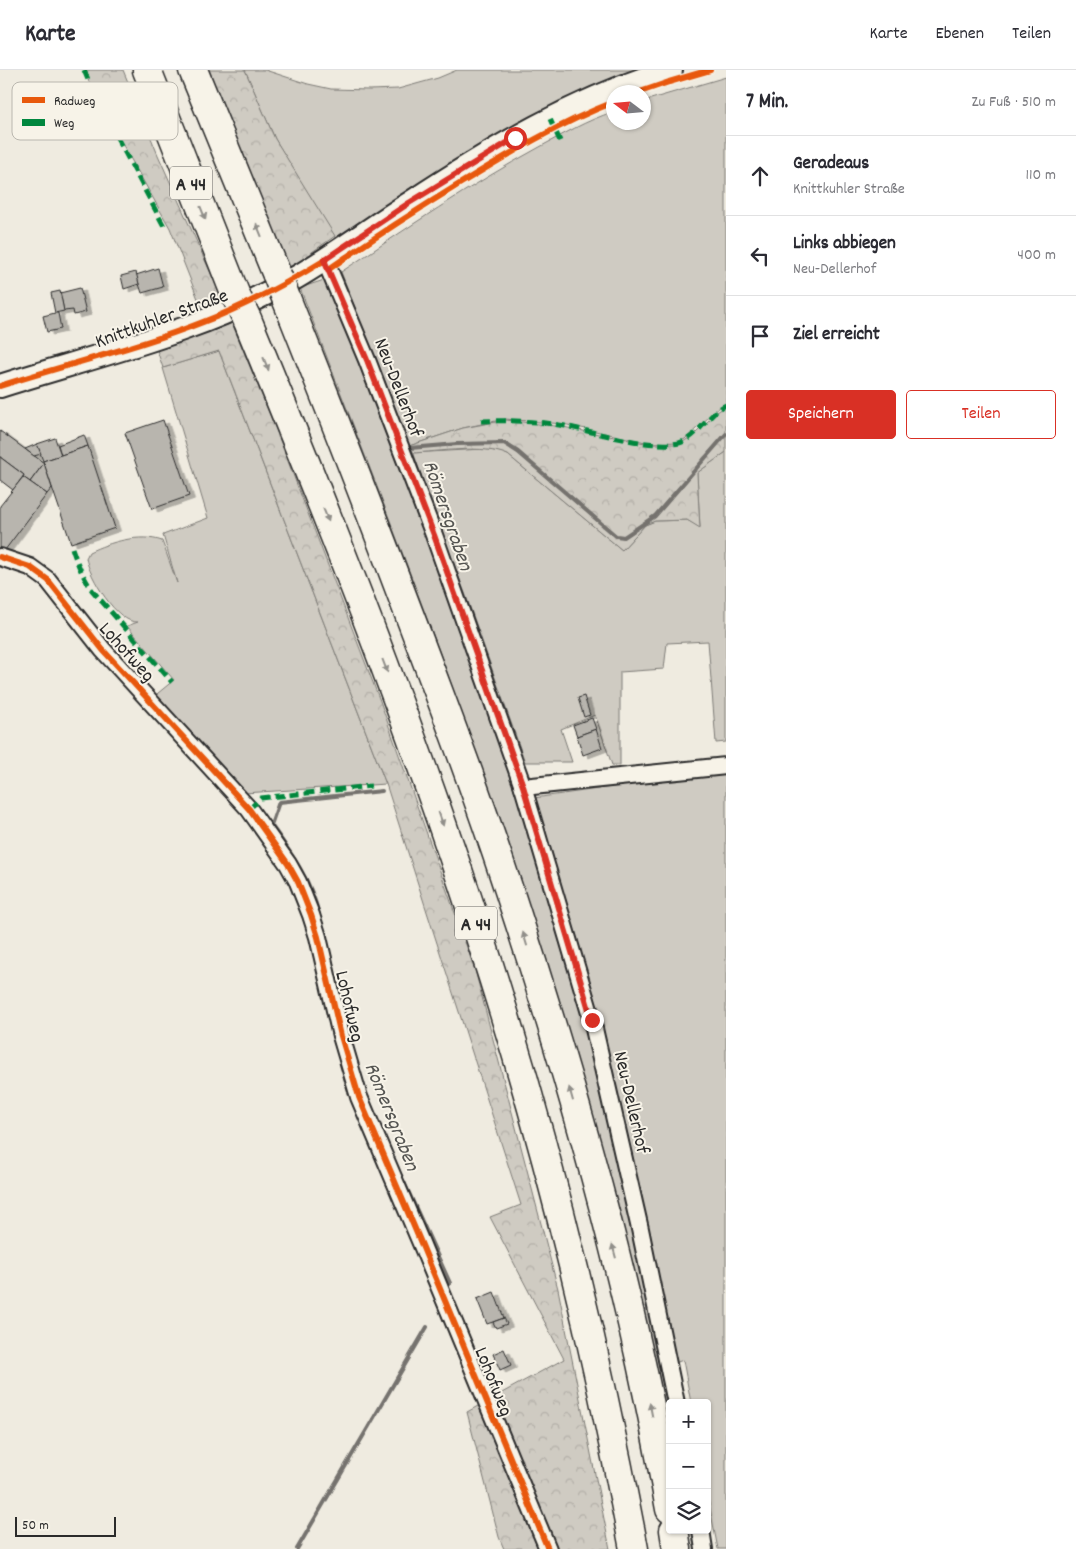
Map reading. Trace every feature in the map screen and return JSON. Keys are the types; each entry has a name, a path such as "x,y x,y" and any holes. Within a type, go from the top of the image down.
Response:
{"highway":[{"name":"A 44","path":"147,70 152,82"},
{"name":"A 44","path":"193,70 344,441 456,738 515,908 567,1079 621,1279 648,1396 666,1489"},
{"name":"A 44","path":"175,140 396,694 440,818 501,1004 550,1175 592,1343 634,1549"},
{"path":"675,1534 677,1549"}],"street":[{"name":"Knittkuhler Straße","path":"0,386 150,341 227,312 296,278 409,203 515,138 580,104 650,76 671,70"},
{"name":"Neu-Dellerhof","path":"324,260 367,360 434,535 523,786 592,1020 640,1229 675,1399"},
{"name":"Lohofweg","path":"0,557 30,566 48,580 103,650 249,809 288,864 298,882 318,937 341,1036 359,1097 548,1549"},
{"path":"523,786 726,766"},
{"path":"702,1534 704,1549"}],"green space":[{"path":"84,70 123,70 128,82 89,82"},
{"path":"205,70 245,70 275,139 335,236 312,252 310,262 290,275"},
{"path":"245,70 265,70 308,84 331,89 369,90 398,89 438,78 457,70 648,70 621,85 606,85 606,93 337,241 275,139"},
{"path":"726,77 726,404 722,405 685,439 679,442 650,443 563,424 505,419 463,428 409,446 341,272 463,192 513,162 594,119 606,115 606,130 651,130 651,99"},
{"path":"120,140 152,140 225,305 204,314 170,228"},
{"path":"327,279 429,537 518,787 584,1019 633,1212 669,1399 666,1399 666,1420 595,1123 536,927 473,743 300,288"},
{"path":"232,323 276,430 380,701 475,970 558,1289 610,1549 504,1549 499,1537 467,1412 564,1359 490,1217 521,1205 386,784 219,351 163,368 157,350"},
{"path":"219,351 386,784 244,793 152,698 174,680 127,626 138,622 130,621 113,607 98,587 88,566 86,558 89,552 97,548 135,538 153,539 162,541 177,583 163,535 208,518 163,368"},
{"path":"726,406 726,452 697,473 700,528 687,520 655,521 645,525 622,550 508,455 474,449 411,453 409,446 463,428 506,420 563,427 650,444 680,444 695,434 717,412"},
{"path":"483,449 508,455 622,550 645,525 655,521 687,520 700,527 697,473 726,452 726,742 716,743 708,641 667,643 664,669 620,672 620,765 612,765 595,715 561,729 572,762 525,762 465,593 411,453"},
{"path":"726,771 726,1549 718,1549 711,1513 711,1399 690,1399 683,1360 675,1363 534,798"}],"building":[{"path":"158,268 163,287 142,293 136,275"},
{"path":"136,272 139,284 124,289 121,276"},
{"path":"80,288 86,312 74,315 73,310 64,311 60,293"},
{"path":"60,291 64,311 55,313 51,293"},
{"path":"58,313 61,329 47,332 43,316"},
{"path":"163,420 189,496 152,509 125,433"},
{"path":"0,431 44,463 30,482 23,477 24,475 0,457"},
{"path":"84,435 88,446 61,455 58,445"},
{"path":"55,438 61,455 43,461 37,444"},
{"path":"37,444 41,454 34,456 25,449"},
{"path":"88,446 115,528 71,543 43,461"},
{"path":"0,457 24,475 13,490 0,480"},
{"path":"44,463 52,488 47,494 30,482"},
{"path":"23,477 47,494 2,554 0,554 0,506"},
{"path":"584,696 590,715 584,717 578,698"},
{"path":"592,718 596,729 577,736 573,725"},
{"path":"596,729 602,748 583,755 577,736"},
{"path":"494,1292 504,1318 487,1324 477,1299"},
{"path":"504,1318 507,1324 496,1328 493,1322"},
{"path":"504,1349 511,1365 500,1370 493,1354"}],"waterway":[{"name":"Römersgraben","path":"420,476 410,448 504,443 518,452 616,536 624,537 655,516 726,434"},
{"name":"Römersgraben","path":"319,915 306,879 271,825 279,802 382,791"},
{"name":"Römersgraben","path":"404,1182 450,1283"},
{"name":"Römersgraben","path":"297,1549 427,1327"}],"marked path":[{"path":"84,70 89,82"},
{"path":"550,119 560,141"},
{"path":"118,140 166,230"},
{"path":"481,421 544,423 639,442 667,444 686,440 726,405"},
{"path":"72,548 80,570 92,590 172,682"},
{"path":"249,809 261,798 371,786"}],"cycle path":[{"path":"651,88 710,70"},
{"path":"329,269 411,214 498,161 555,129 606,105"},
{"path":"0,386 128,348 203,322 265,294 325,260"},
{"path":"0,557 30,567 48,580 103,650 249,809 288,864 298,882 318,937 341,1036 359,1097 548,1549"}],"route":[{"path":"515,138 409,203 324,260 330,269 367,360 434,535 523,786 592,1020"}]}
